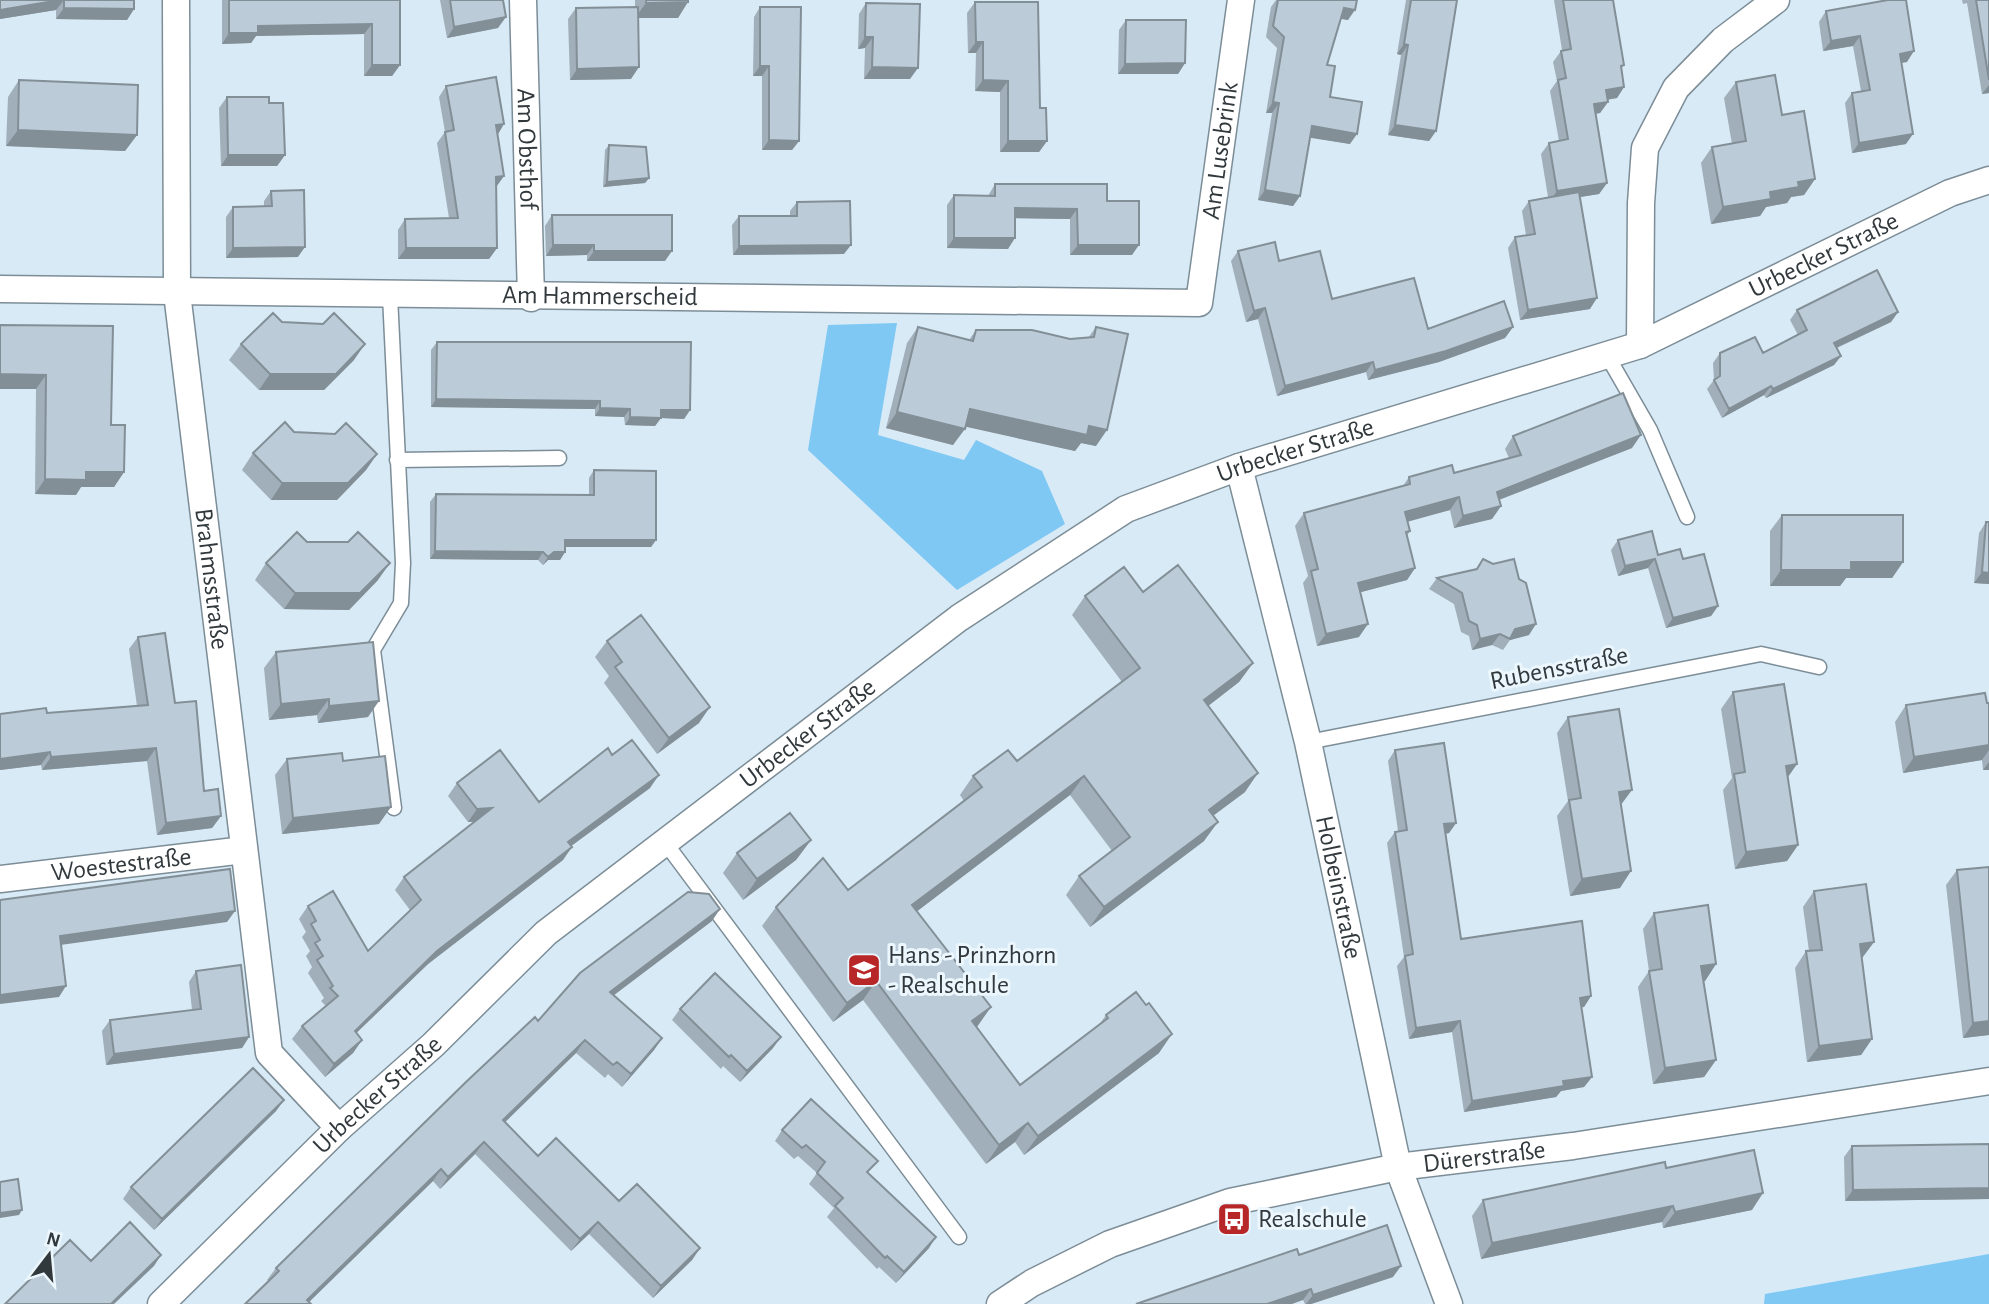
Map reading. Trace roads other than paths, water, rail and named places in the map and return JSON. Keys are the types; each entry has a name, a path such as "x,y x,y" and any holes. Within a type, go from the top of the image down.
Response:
{"street":[{"name":"Brahmsstraße","path":"176,0 177,293 269,1053 339,1128"},
{"name":"Am Obsthof","path":"523,0 531,298"},
{"name":"Am Lusebrink","path":"1199,303 1241,0"},
{"path":"1640,345 1641,203 1645,148 1676,88 1723,40 1776,0"},
{"name":"Urbecker Straße","path":"161,1304 339,1128 433,1045 546,933 959,618 1126,509 1239,467 1608,357 1640,345 1950,193 1989,180"},
{"name":"Am Hammerscheid","path":"0,289 531,298 1199,303"},
{"name":"Holbeinstraße","path":"1239,467 1308,742 1398,1167 1449,1304"},
{"name":"Woestestraße","path":"0,879 244,850"},
{"name":"Dürerstraße","path":"1000,1304 1031,1283 1110,1244 1230,1202 1398,1167 1573,1146 1989,1081"}],"lane":[{"path":"390,296 402,563 401,603 373,650 394,808"},
{"path":"1608,357 1650,430 1687,517"},
{"path":"397,460 559,458"},
{"name":"Rubensstraße","path":"1308,742 1761,654 1819,667"},
{"path":"664,841 959,1237"}],"place":[{"name":"Hans - Prinzhorn - Realschule","path":"864,970"},
{"name":"Realschule","path":"1234,1219"}]}
